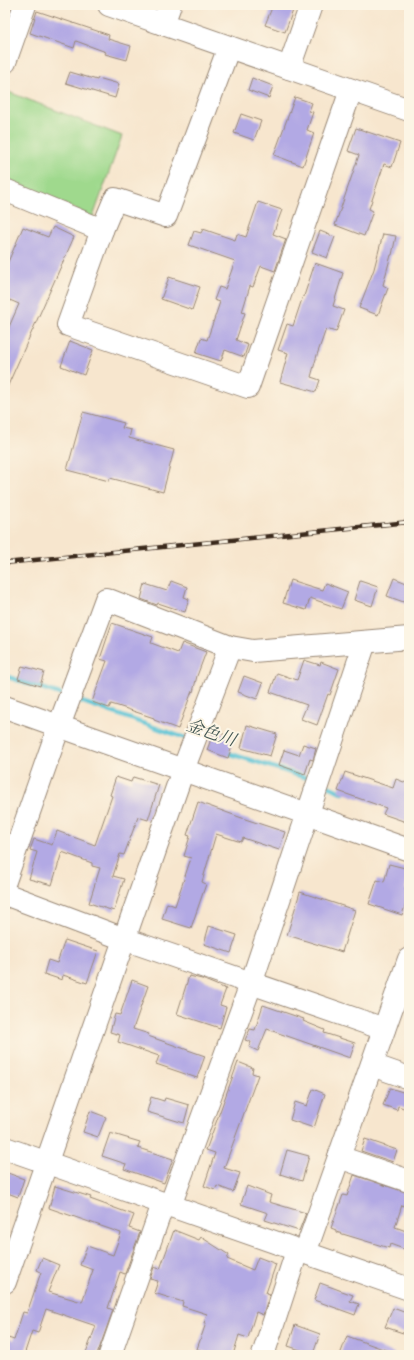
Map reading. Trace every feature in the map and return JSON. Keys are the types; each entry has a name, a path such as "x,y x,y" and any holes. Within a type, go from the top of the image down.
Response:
{"street":[{"path":"5,62 25,5"},
{"path":"109,5 167,15 229,47 409,110"},
{"path":"289,68 311,5"},
{"path":"229,47 166,216 115,199 102,230 68,325 248,387 351,90"},
{"path":"5,190 102,230"},
{"path":"5,881 59,726 106,599 230,647 253,651 409,638"},
{"path":"110,1355 251,984 309,814 365,642"},
{"path":"5,1282 183,770 230,647"},
{"path":"5,707 409,850"},
{"path":"5,894 124,939 384,1029"},
{"path":"263,1355 301,1252 339,1157 409,959"},
{"path":"372,1065 409,1078"},
{"path":"5,1148 409,1289"},
{"path":"339,1157 409,1181"}],"green space":[{"path":"6,91 122,136 93,217 5,178"}],"building":[{"path":"273,5 295,5 285,32 265,25"},
{"path":"37,11 109,35 108,39 131,46 127,60 105,54 106,52 76,41 74,48 30,33"},
{"path":"70,72 97,80 98,78 119,84 115,98 66,83"},
{"path":"252,78 273,86 269,98 248,90"},
{"path":"295,97 312,103 309,111 313,112 307,130 314,133 303,166 274,155"},
{"path":"241,114 261,121 254,140 234,133"},
{"path":"356,128 400,143 392,167 384,164 369,209 373,211 364,236 335,225 359,155 348,151"},
{"path":"258,202 282,210 273,234 286,239 275,271 261,266 253,287 250,286 242,312 245,313 236,340 248,345 244,357 225,350 221,361 196,353 201,338 207,340 220,302 214,300 219,287 225,289 235,261 189,245 194,231 201,233 203,229 235,240 237,234 246,237"},
{"path":"23,227 48,237 53,227 74,237 5,392 5,336 19,304 5,298 5,269"},
{"path":"320,231 335,237 327,258 312,252"},
{"path":"383,234 396,236 383,285 388,288 378,315 359,308 374,269"},
{"path":"315,263 343,273 333,306 344,310 336,332 326,329 317,355 311,377 320,380 316,392 280,382 288,353 278,350 287,324 293,326"},
{"path":"169,277 200,287 192,310 161,299"},
{"path":"70,341 93,350 84,375 61,366"},
{"path":"83,412 124,423 122,428 131,430 129,438 174,450 163,492 110,478 109,481 67,470"},
{"path":"394,578 409,584 409,604 387,596"},
{"path":"290,580 322,590 325,583 348,592 341,609 310,598 306,610 283,603"},
{"path":"171,581 187,587 184,597 189,599 185,612 158,603 157,605 141,599 145,584 167,591"},
{"path":"360,581 378,587 372,606 354,600"},
{"path":"112,623 153,637 151,643 178,653 182,643 206,652 193,692 192,691 178,729 154,720 154,718 118,706 111,704 109,708 92,702 107,661 100,659"},
{"path":"304,660 320,665 321,662 339,669 317,725 301,719 307,705 270,692 277,673 297,680"},
{"path":"22,666 44,672 40,686 18,679"},
{"path":"244,676 263,683 257,699 238,692"},
{"path":"247,725 277,734 270,756 241,748"},
{"path":"214,731 235,738 228,758 207,750"},
{"path":"303,744 316,748 313,760 310,759 305,774 279,765 284,750 299,755"},
{"path":"345,772 393,788 396,779 409,784 409,823 383,814 386,808 338,791"},
{"path":"116,777 131,782 133,777 159,785 148,820 138,817 124,855 120,854 113,876 124,879 114,911 89,903 100,868 92,866 92,863 62,852 52,885 29,879 37,852 30,850 34,839 52,845 57,831 95,845 112,796 110,795"},
{"path":"198,802 285,832 279,850 243,838 241,842 216,834 202,882 206,884 191,928 162,919 167,903 175,906 191,858 184,856 190,836 187,835"},
{"path":"389,864 409,869 409,876 405,889 409,890 409,894 402,915 369,904 377,880 384,882"},
{"path":"300,892 355,910 342,952 287,935"},
{"path":"209,926 237,935 231,953 204,944"},
{"path":"65,940 98,951 87,983 63,975 62,980 44,974 48,960 57,963"},
{"path":"189,976 202,979 226,989 220,1005 226,1007 220,1028 177,1014"},
{"path":"132,980 148,986 133,1029 149,1034 148,1036 205,1056 197,1078 156,1064 159,1056 118,1042 120,1035 110,1032 115,1014 120,1015"},
{"path":"263,1005 304,1019 303,1021 325,1030 324,1033 355,1043 350,1058 267,1029 258,1051 249,1047 251,1042 245,1040 250,1029 255,1030"},
{"path":"238,1062 253,1068 252,1073 258,1075 224,1168 240,1173 233,1192 217,1186 215,1190 204,1186 215,1153 206,1150"},
{"path":"390,1088 409,1094 409,1110 398,1106 397,1110 383,1105"},
{"path":"313,1089 325,1094 314,1128 290,1120 295,1102 307,1106"},
{"path":"151,1097 164,1101 165,1098 189,1105 184,1123 147,1112"},
{"path":"90,1111 106,1117 98,1137 83,1132"},
{"path":"110,1133 140,1142 138,1148 173,1159 164,1183 124,1169 126,1164 102,1156"},
{"path":"365,1139 397,1150 393,1162 361,1151"},
{"path":"287,1150 309,1156 302,1181 280,1174"},
{"path":"5,1172 24,1179 18,1197 5,1192"},
{"path":"354,1175 408,1193 404,1206 402,1205 395,1227 409,1232 409,1251 390,1244 389,1248 336,1232 336,1230 331,1228 343,1195 347,1196"},
{"path":"55,1186 91,1197 90,1199 134,1215 129,1228 140,1232 125,1274 120,1272 108,1308 113,1310 97,1355 85,1355 96,1326 46,1309 38,1333 32,1331 24,1355 11,1355 5,1353 5,1337 14,1340 23,1312 27,1313 41,1272 37,1270 42,1258 59,1265 48,1292 82,1302 93,1270 80,1265 87,1246 113,1255 121,1233 49,1208"},
{"path":"247,1186 271,1195 269,1202 306,1213 299,1231 265,1220 268,1213 241,1204"},
{"path":"174,1230 199,1240 201,1237 229,1255 227,1259 253,1270 258,1257 276,1264 266,1293 270,1294 263,1315 256,1312 248,1338 239,1335 233,1355 213,1355 197,1349 206,1323 204,1323 207,1314 182,1306 183,1302 154,1293 158,1281 150,1279 154,1267 160,1269"},
{"path":"320,1283 353,1295 350,1301 359,1304 355,1315 314,1300"},
{"path":"393,1308 409,1314 409,1327 406,1334 385,1327"},
{"path":"295,1325 320,1334 313,1354 288,1346"},
{"path":"347,1336 394,1353 394,1355 340,1355"}],"waterway":[{"name":"金色川","path":"5,676 63,695"},
{"name":"金色川","path":"74,699 188,739"},
{"name":"金色川","path":"225,752 313,780"},
{"name":"金色川","path":"324,784 343,793"}],"railway":[{"path":"5,563 409,522"}]}
